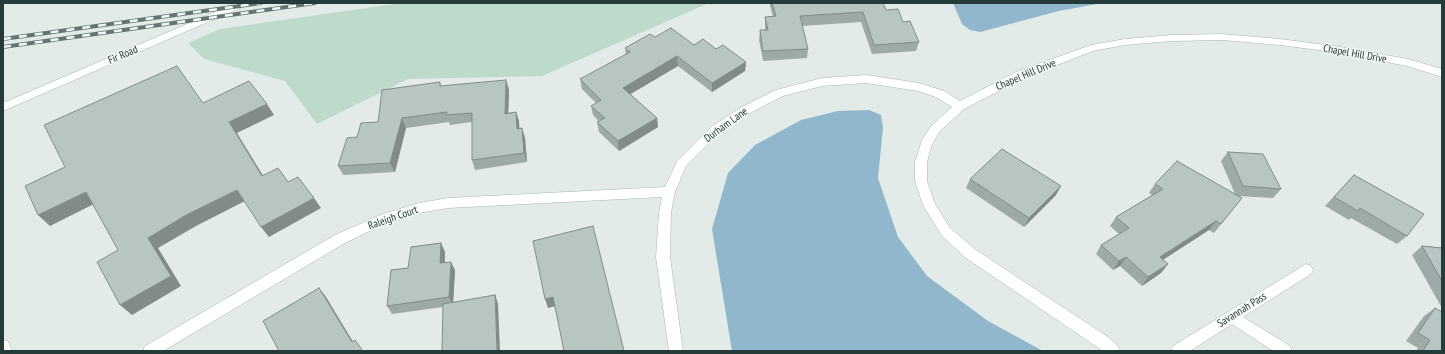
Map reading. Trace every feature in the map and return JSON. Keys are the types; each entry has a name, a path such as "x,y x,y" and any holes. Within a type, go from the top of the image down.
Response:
{"street":[{"name":"Fir Road","path":"3,107 244,3"},
{"name":"Chapel Hill Drive","path":"1113,351 1084,329 971,254 946,232 929,205 921,181 921,162 926,143 936,128 960,106 1020,75 1091,48 1125,42 1172,38 1222,37 1280,42 1408,63 1442,73"},
{"name":"Durham Lane","path":"676,351 663,257 665,213 669,192 681,164 715,130 746,110 780,93 822,82 866,79 920,87 940,94 960,106"},
{"name":"Raleigh Court","path":"150,351 340,239 380,220 419,208 448,203 669,192"},
{"name":"Savannah Pass","path":"1178,351 1306,270"},
{"path":"1232,317 1285,351"},
{"path":"3,346 6,351"}],"green space":[{"path":"401,3 709,3 542,76 408,79 317,124 285,81 204,59 188,43 220,29"}],"water":[{"path":"953,3 1102,3 1059,11 980,32 970,30 962,24"},
{"path":"869,110 881,115 883,128 878,178 898,237 927,276 988,321 1043,351 732,351 712,229 728,173 755,145 801,120 838,111"}],"building":[{"path":"772,3 883,3 886,10 898,9 903,22 910,21 919,42 874,45 863,12 800,16 808,49 763,51 760,30 768,30 765,17 776,16"},
{"path":"671,28 694,45 703,39 716,49 723,45 746,62 712,83 677,56 623,88 657,118 618,141 597,122 605,118 591,106 601,100 580,79 630,52 625,48 650,34 655,37"},
{"path":"177,66 203,103 249,81 267,104 229,122 262,176 278,168 288,182 298,177 314,198 261,227 237,190 186,215 148,238 171,276 120,305 97,262 118,250 86,192 38,215 25,186 65,167 44,125"},
{"path":"506,80 505,114 516,112 517,129 522,128 524,153 472,160 472,113 446,115 447,112 402,118 390,163 338,166 347,138 357,137 361,123 378,122 382,90 440,82 440,86"},
{"path":"1002,149 1061,186 1029,218 970,179"},
{"path":"1228,152 1263,154 1281,189 1243,186"},
{"path":"1177,161 1242,198 1221,224 1216,221 1160,257 1168,264 1148,277 1126,257 1119,261 1101,245 1129,228 1116,217 1163,189 1155,184"},
{"path":"1354,175 1424,214 1407,236 1360,208 1358,211 1334,197"},
{"path":"593,226 624,351 564,351 553,297 545,299 533,241"},
{"path":"441,243 440,263 451,262 449,297 387,306 391,270 408,268 411,247"},
{"path":"1422,246 1442,248 1442,281"},
{"path":"319,288 352,342 355,340 363,351 279,351 263,321"},
{"path":"495,295 497,351 442,351 443,304"},
{"path":"1435,308 1442,312 1442,351 1423,351 1430,340 1418,333"}],"railway":[{"path":"3,39 261,3"},
{"path":"3,47 315,3"}]}
